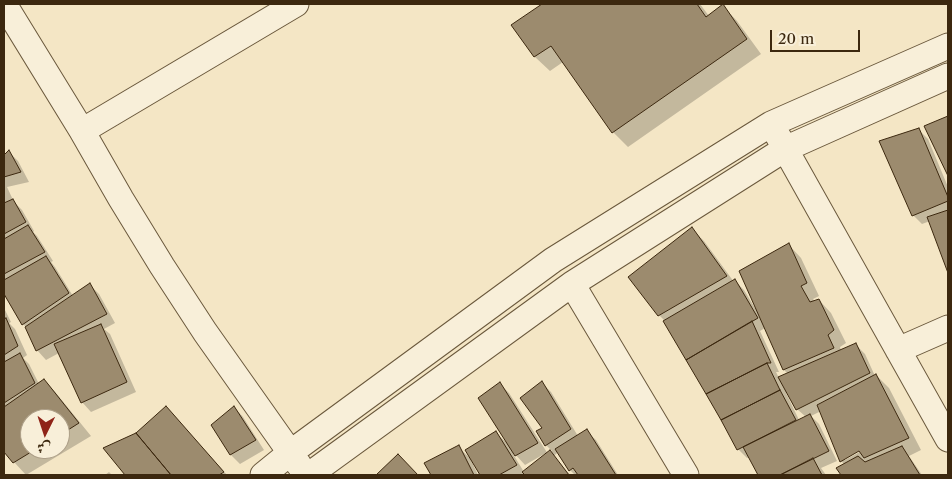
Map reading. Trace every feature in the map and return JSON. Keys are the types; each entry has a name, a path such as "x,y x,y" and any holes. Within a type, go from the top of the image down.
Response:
{"street":[{"path":"4,4 11,32 82,131 126,208 183,299 247,393 308,475 572,284 785,149 948,76"},
{"path":"82,131 296,4"},
{"path":"262,475 553,260 771,124 948,46"},
{"path":"771,124 948,439"},
{"path":"572,284 686,475"},
{"path":"898,350 948,328"}],"building":[{"path":"542,4 697,4 706,17 723,4 747,39 612,133 551,46 534,57 511,25"},
{"path":"948,116 948,176 924,126"},
{"path":"919,128 948,201 912,216 879,141"},
{"path":"9,150 21,172 4,177 4,155"},
{"path":"13,199 26,222 4,234 4,203"},
{"path":"948,210 948,273 927,217"},
{"path":"28,225 45,252 4,274 4,239"},
{"path":"692,227 727,276 658,316 628,277"},
{"path":"789,243 807,283 801,286 810,302 819,299 834,330 828,335 834,348 783,370 739,271"},
{"path":"46,256 69,293 22,325 4,294 4,280"},
{"path":"735,279 758,318 686,360 663,321"},
{"path":"90,283 107,314 36,351 25,327"},
{"path":"6,318 18,346 4,355 4,319"},
{"path":"752,321 771,363 767,363 706,394 686,360"},
{"path":"101,324 127,382 81,403 54,344"},
{"path":"856,343 870,373 796,410 778,377"},
{"path":"20,353 35,383 4,403 4,362"},
{"path":"767,363 780,390 721,420 706,394"},
{"path":"876,374 909,438 864,458 859,451 840,462 817,405"},
{"path":"44,379 68,409 20,409 20,459 13,463 4,452 4,407"},
{"path":"542,381 571,429 545,446 536,431 542,428 520,398"},
{"path":"500,382 538,443 515,456 478,398"},
{"path":"780,390 796,420 737,450 721,420"},
{"path":"166,406 224,472 219,475 171,475 136,433"},
{"path":"234,406 256,440 230,455 211,425"},
{"path":"70,412 79,423 70,429"},
{"path":"810,414 829,451 780,475 758,475 743,447"},
{"path":"587,429 616,475 578,475 573,468 569,471 555,449"},
{"path":"496,431 517,465 499,475 480,475 465,450"},
{"path":"136,433 171,475 125,475 103,448"},
{"path":"459,445 474,475 431,475 424,463"},
{"path":"902,446 920,475 841,475 836,468 858,456 865,462"},
{"path":"550,450 569,475 525,475 522,472"},
{"path":"398,454 418,475 376,475"},
{"path":"813,458 822,475 780,475"}]}
